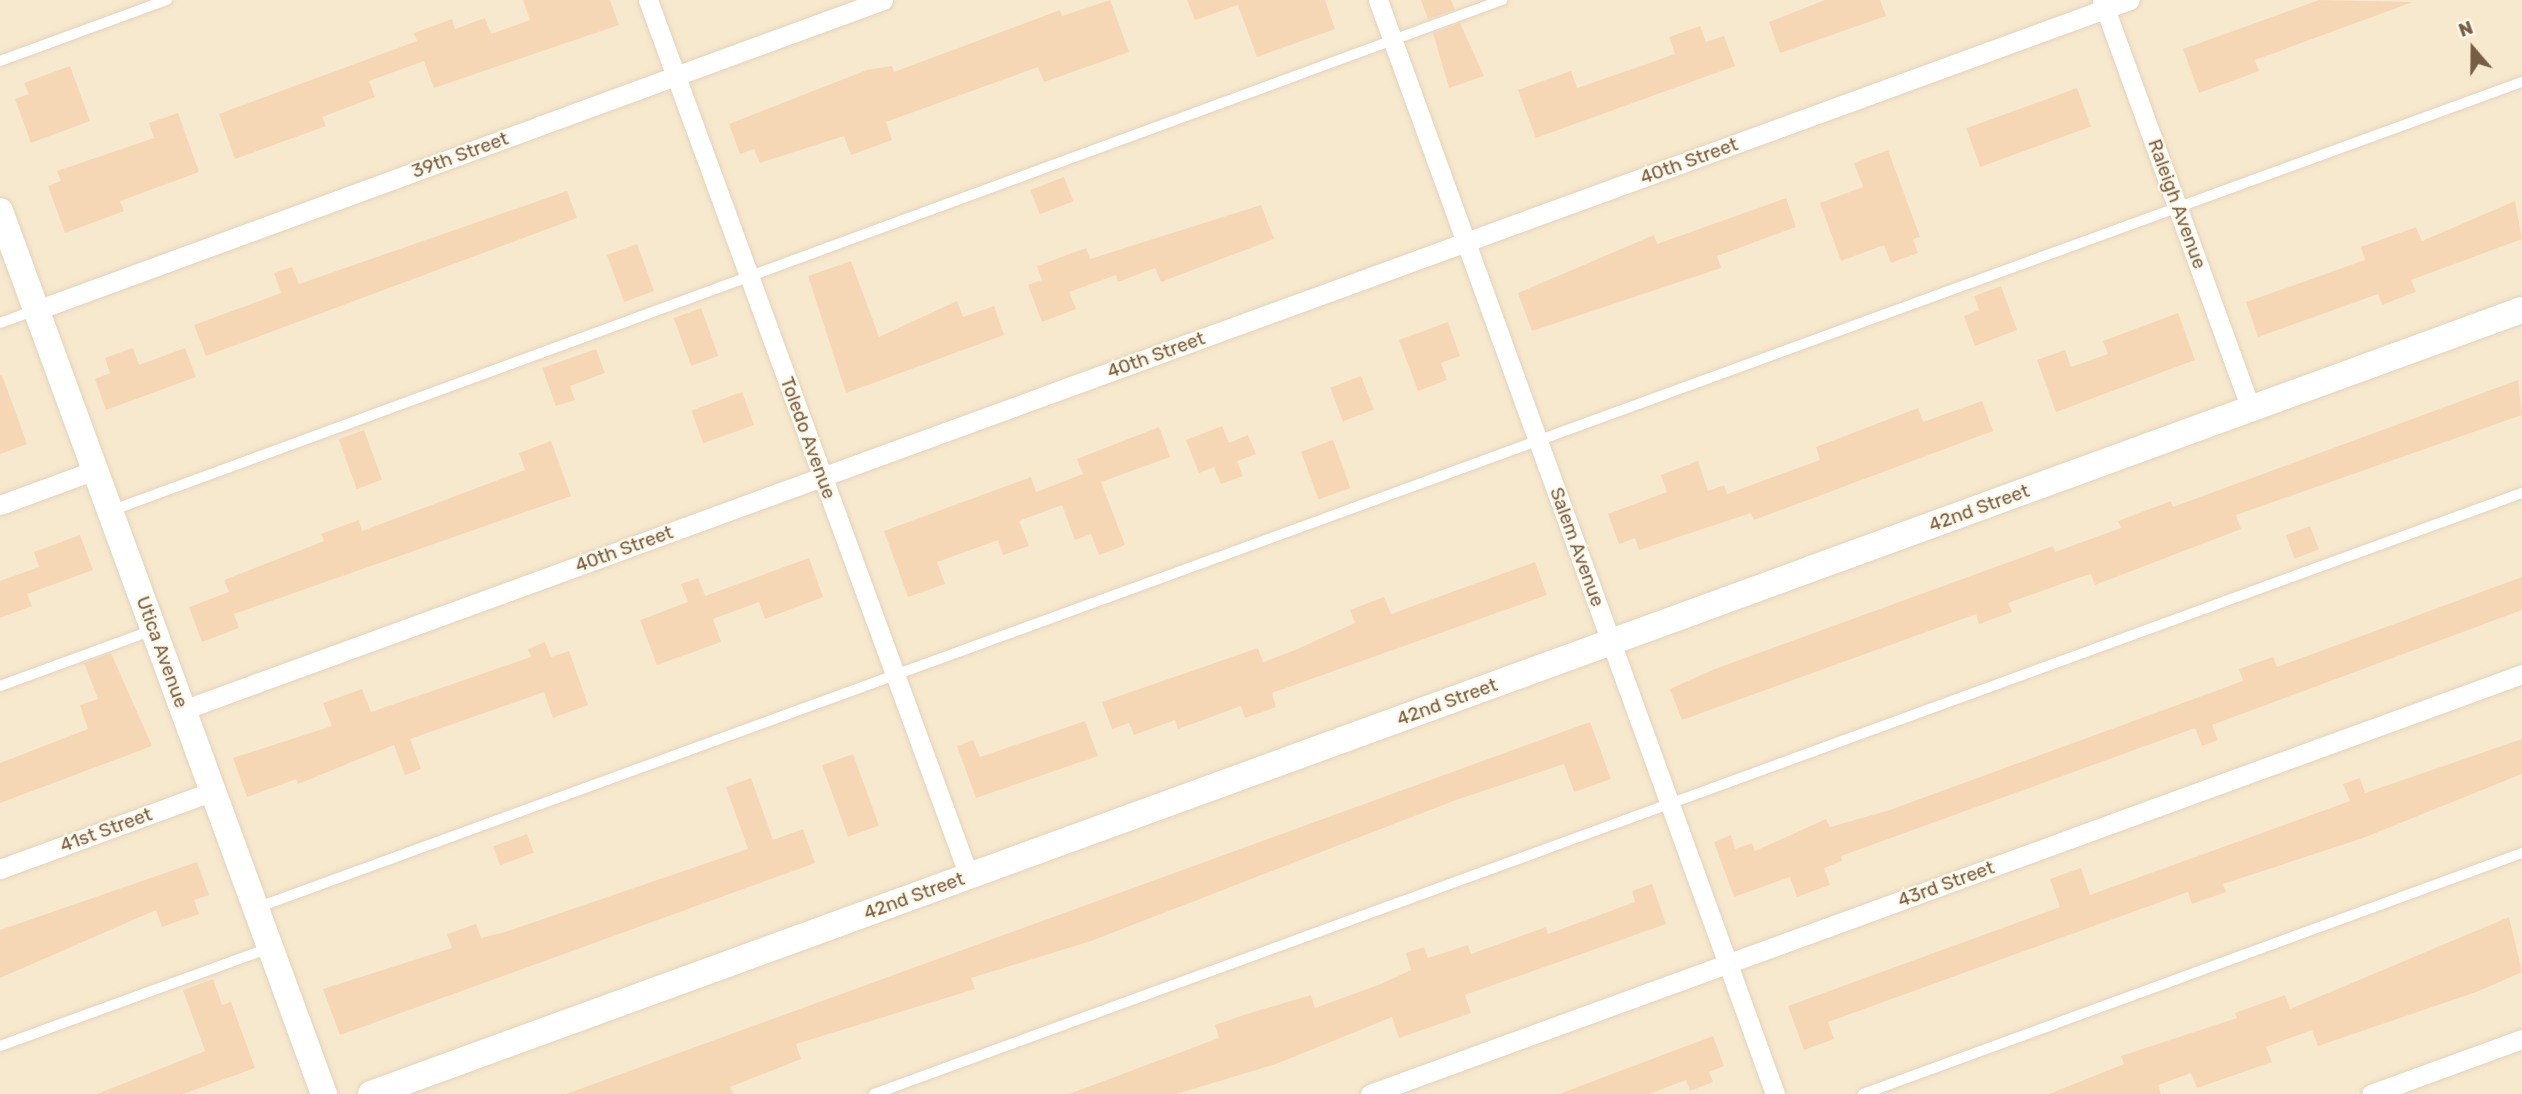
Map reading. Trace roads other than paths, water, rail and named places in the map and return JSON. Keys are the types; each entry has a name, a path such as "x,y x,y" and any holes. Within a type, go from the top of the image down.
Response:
{"street":[{"name":"Toledo Avenue","path":"648,0 969,876"},
{"name":"39th Street","path":"37,310 883,0"},
{"name":"Salem Avenue","path":"1378,0 1775,1094"},
{"name":"40th Street","path":"183,710 1466,242 2104,4 2130,0"},
{"name":"Raleigh Avenue","path":"2104,4 2251,408"},
{"name":"Utica Avenue","path":"0,211 324,1094"},
{"name":"42nd Street","path":"371,1094 2522,310"},
{"path":"0,505 95,470"},
{"name":"43rd Street","path":"1370,1094 2522,674"},
{"name":"41st Street","path":"0,869 213,791"},
{"path":"2371,1094 2522,1039"}],"lane":[{"path":"0,61 167,0"},
{"path":"110,510 1502,0"},
{"path":"256,908 896,677 2522,82"},
{"path":"0,323 37,310"},
{"path":"874,1094 2522,493"},
{"path":"0,686 154,630"},
{"path":"1863,1094 2522,853"},
{"path":"0,1046 270,948"}]}
